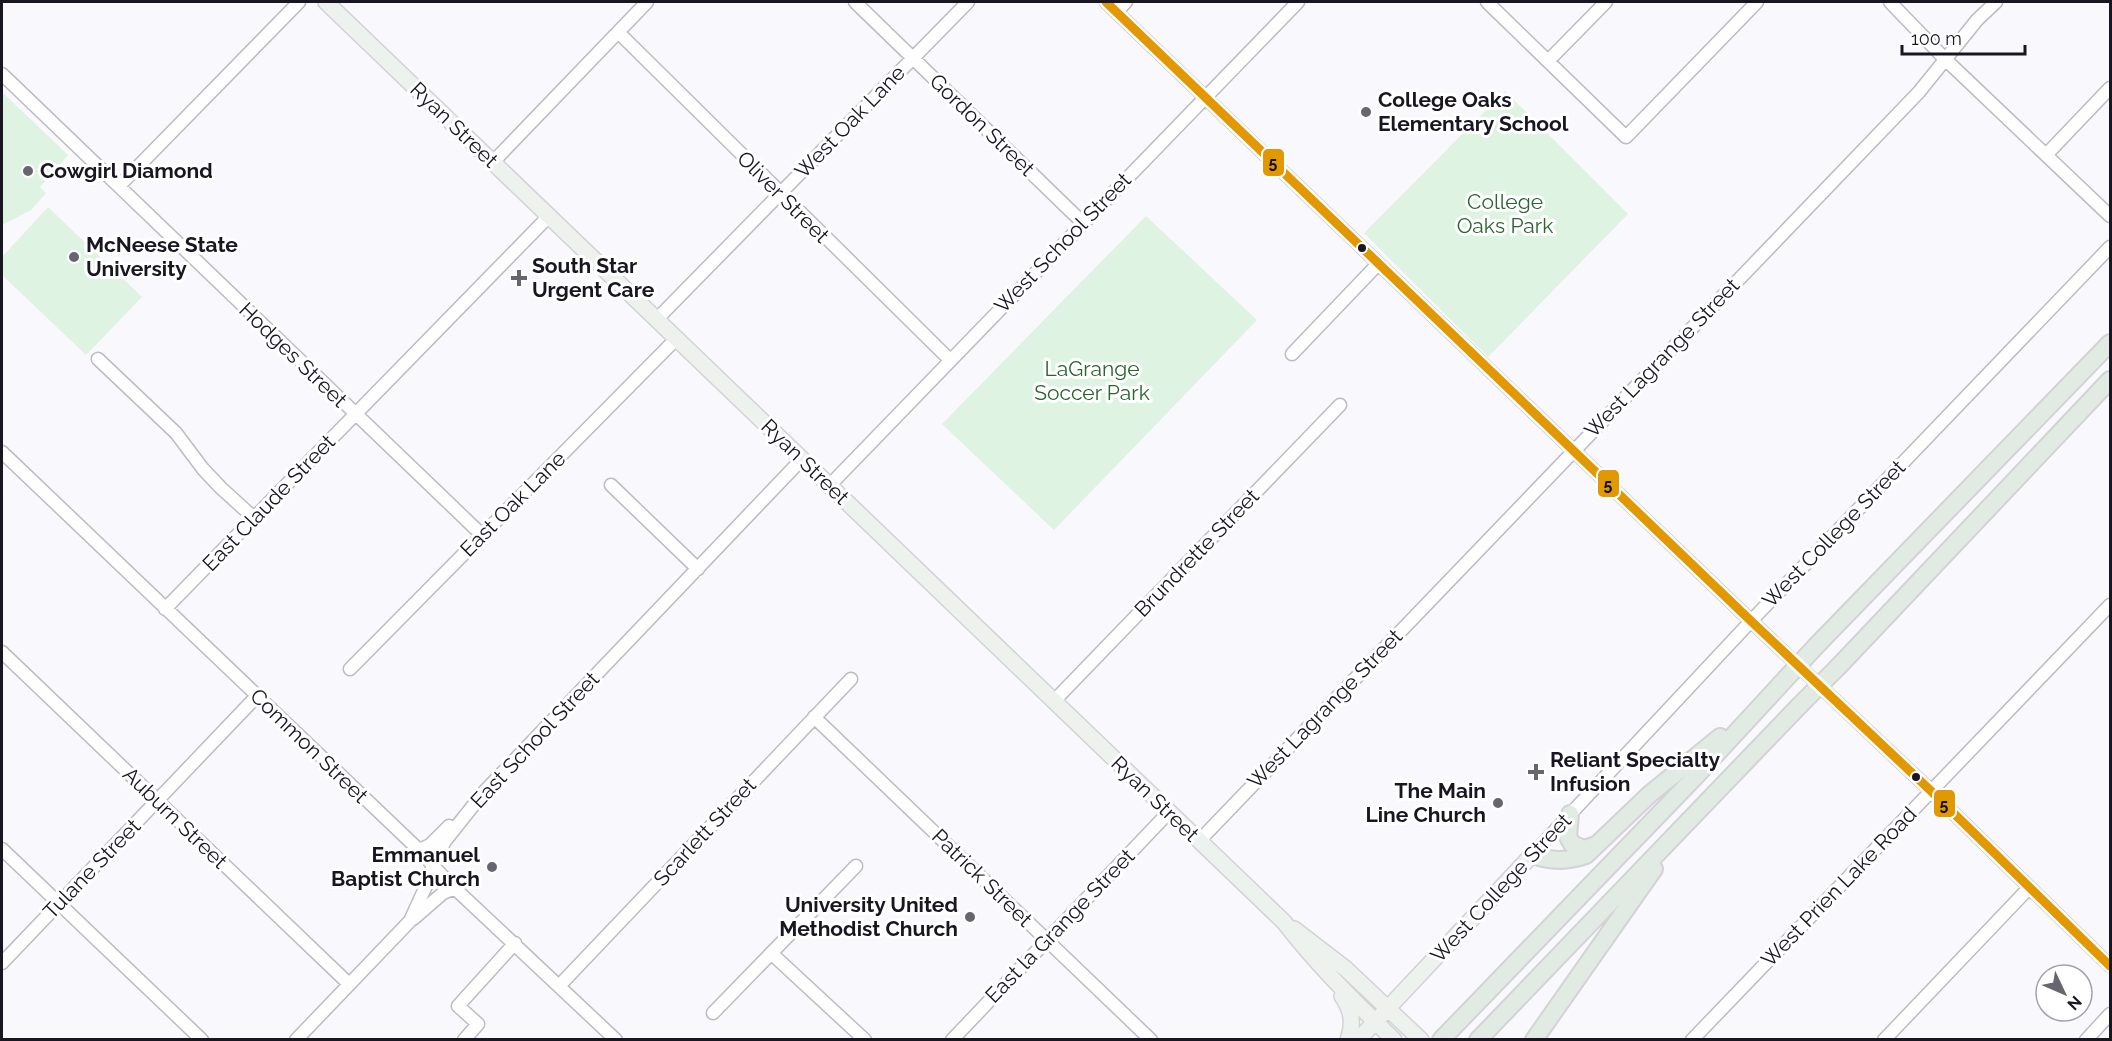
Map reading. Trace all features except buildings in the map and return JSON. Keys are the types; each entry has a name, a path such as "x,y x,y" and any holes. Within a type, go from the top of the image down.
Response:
{"highway":[{"path":"1444,1036 1695,777 1817,645 2110,343"},
{"path":"1478,1040 1733,773 1839,666 2110,380"},
{"path":"1532,855 1559,861 1586,855 1650,794 1765,700"},
{"path":"1534,1040 1647,878 1733,773"},
{"path":"1570,814 1568,837 1572,844 1584,849 1597,845"}],"main road":[{"name":"Ryan Street","path":"326,2 1284,922 1307,953 1331,979 1394,1040"},
{"name":"West College Street","path":"1358,1040 1532,855"},
{"name":"Ryan Street","path":"1284,922 1311,940 1346,969 1421,1040"},
{"path":"1331,979 1352,1015 1348,1040"}],"street":[{"path":"119,186 299,2"},
{"path":"493,162 647,2"},
{"name":"Gordon Street","path":"855,2 1083,223"},
{"name":"West Oak Lane","path":"657,319 968,2"},
{"path":"1106,2 1931,791 2110,966"},
{"path":"1116,12 1126,2"},
{"name":"West School Street","path":"829,486 1298,2"},
{"path":"1487,2 1626,137 1757,2"},
{"path":"1548,61 1606,2"},
{"path":"1890,2 2110,216"},
{"name":"West Lagrange Street","path":"1199,841 1919,92 1996,2"},
{"name":"Oliver Street","path":"618,32 950,360"},
{"name":"Hodges Street","path":"2,74 482,535"},
{"path":"2046,155 2110,88"},
{"name":"East Claude Street","path":"165,609 549,216"},
{"name":"West College Street","path":"1532,855 1751,621 2110,247"},
{"path":"1292,354 1378,264"},
{"name":"East Oak Lane","path":"350,669 676,339"},
{"path":"98,359 176,433 215,482 254,518"},
{"name":"Brundrette Street","path":"1054,701 1340,405"},
{"name":"Common Street","path":"2,452 616,1040"},
{"name":"East School Street","path":"296,1040 410,921 445,842 484,792 802,459"},
{"path":"611,485 698,569"},
{"name":"West Prien Lake Road","path":"1692,1040 2110,604"},
{"name":"Auburn Street","path":"2,652 349,984"},
{"name":"Scarlett Street","path":"559,986 850,679"},
{"name":"Tulane Street","path":"2,963 257,696"},
{"name":"Patrick Street","path":"814,717 1151,1040"},
{"path":"419,850 430,845 484,792"},
{"name":"East la Grange Street","path":"952,1040 1169,812"},
{"path":"2,849 202,1040"},
{"path":"713,1013 856,866"},
{"path":"410,921 442,893 455,888"},
{"path":"1884,1040 2029,888"},
{"path":"464,1040 478,1024 458,1006 515,943"},
{"path":"771,953 865,1040"},
{"path":"2086,1040 2110,1014"}],"green space":[{"name":"College Oaks Park","path":"1505,91 1628,214 1488,357 1364,233"},
{"name":"Cowgirl Diamond","path":"2,92 68,155 40,187 46,193 31,210 2,225"},
{"path":"48,207 142,297 86,355 2,275 2,257"},
{"name":"LaGrange Soccer Park","path":"1146,216 1257,320 1054,530 942,424"}],"transit line":[{"name":"5","path":"1106,2 1931,791 2110,966"}],"place":[{"name":"College Oaks Elementary School","path":"1366,112"},
{"name":"Cowgirl Diamond","path":"28,171"},
{"name":"McNeese State University","path":"74,257"},
{"name":"South Star Urgent Care","path":"519,278"},
{"name":"Reliant Specialty Infusion","path":"1536,772"},
{"name":"The Main Line Church","path":"1498,803"},
{"name":"Emmanuel Baptist Church","path":"492,867"},
{"name":"University United Methodist Church","path":"970,917"}]}
